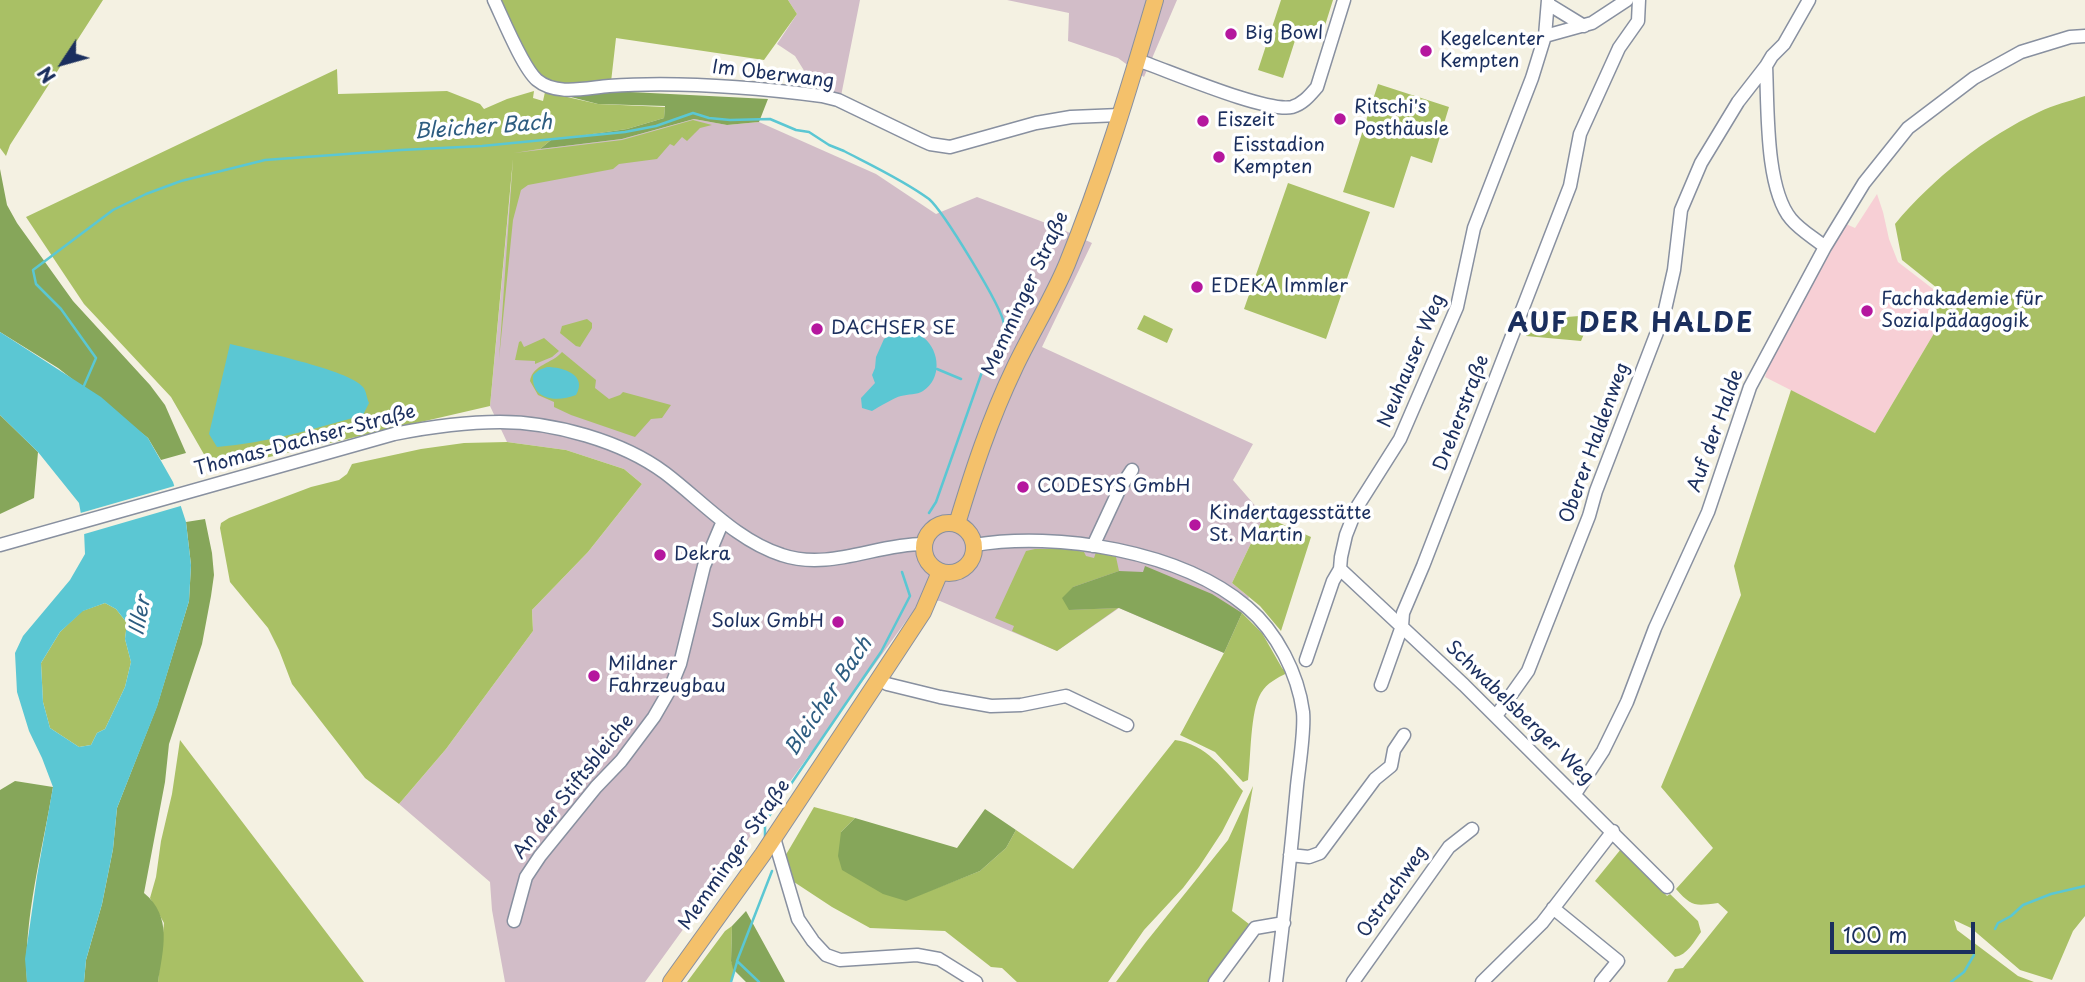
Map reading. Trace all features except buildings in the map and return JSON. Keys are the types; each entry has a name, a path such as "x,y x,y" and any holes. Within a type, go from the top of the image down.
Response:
{"main road":[{"name":"Memminger Straße","path":"957,524 995,411 1065,267 1087,213 1155,0"},
{"path":"948,523 957,524 968,532 974,545 974,554 970,562 957,572 940,572 932,568 927,561 923,544 932,529 948,523"},
{"name":"Memminger Straße","path":"671,982 774,838 923,612 940,572"}],"street":[{"name":"Im Oberwang","path":"494,0 527,68 545,85 567,90 612,86 697,85 822,96 838,100 930,144 950,147 1036,122 1120,115"},
{"path":"1137,60 1269,106 1293,107 1305,100 1317,87 1344,0"},
{"path":"1545,36 1592,23 1627,0"},
{"name":"Dreherstraße","path":"1381,685 1402,626 1403,613 1570,186 1580,134 1619,48 1638,21 1639,0"},
{"name":"Oberer Haldenweg","path":"1496,716 1522,681 1536,654 1664,314 1674,270 1681,210 1701,163 1738,102 1772,55 1784,44 1809,0"},
{"path":"1548,2 1584,26"},
{"name":"Neuhauser Weg","path":"1340,569 1346,536 1357,508 1400,439 1449,331 1462,292 1474,228 1532,78 1545,36 1548,2"},
{"name":"Auf der Halde","path":"1575,794 1603,751 1627,702 1655,628 1708,512 1750,387 1825,247 1864,183 1908,128 1974,78 2021,52 2070,37 2085,36"},
{"path":"1766,66 1772,162 1781,203 1796,224 1825,247"},
{"name":"Thomas-Dachser-Straße","path":"0,545 394,434 433,426 500,422 597,438 640,457 662,471 723,521 756,543 783,555 819,561 890,547 923,544"},
{"path":"1093,546 1119,488 1132,470"},
{"name":"An der Stiftsbleiche","path":"514,921 526,877 540,856 596,787 621,761 654,717 669,691 680,664 704,566 723,521"},
{"path":"974,545 1014,541 1093,546 1144,556 1226,591 1248,607 1277,643 1294,675 1303,714 1276,982"},
{"path":"1307,660 1333,581 1340,569"},
{"name":"Schwabelsberger Weg","path":"1340,569 1496,716 1667,887"},
{"path":"879,679 887,684 940,697 991,706 1021,705 1066,696 1127,725"},
{"path":"1290,855 1309,857 1320,853 1375,779 1391,766 1394,750 1404,735"},
{"name":"Ostrachweg","path":"1353,982 1449,847 1472,829"},
{"path":"1482,982 1542,923 1613,831"},
{"path":"774,838 798,919 826,954 840,960 917,955 939,959 976,982"},
{"path":"1553,908 1618,961 1601,982"},
{"path":"1215,982 1255,928 1284,923"}],"shaded area":[{"path":"788,0 860,0 841,96 816,90 795,56 777,44 797,14"},
{"path":"1007,0 1177,0 1144,77 1118,58 1068,41 1069,13"},
{"path":"694,119 727,125 759,122 876,174 936,214 977,197 1092,243 1042,347 1253,444 1233,480 1264,516 1232,583 1249,597 1224,653 1119,608 1057,651 940,601 922,599 645,982 505,982 492,910 490,882 399,804 446,749 533,631 532,610 588,552 642,484 624,469 566,450 507,442 490,406 514,152 622,139"},
{"name":"Fachakademie für Sozialpädagogik","path":"1877,194 1898,262 1937,292 1936,330 1875,433 1765,377 1769,364 1846,224 1855,228"}],"green space":[{"path":"0,0 103,0 10,145 6,156 0,148"},
{"path":"499,0 788,0 797,14 764,60 616,38 611,82 567,86 540,79"},
{"path":"1281,0 1333,0 1322,35 1299,28 1283,78 1258,70"},
{"path":"337,69 338,94 447,91 480,104 484,109 534,91 533,98 543,101 545,92 598,104 665,107 664,118 627,129 551,140 540,149 514,153 622,140 693,120 712,125 700,128 687,141 682,137 674,146 670,144 657,159 619,164 613,169 528,185 521,190 513,220 499,359 513,159 490,406 213,470 171,397 84,304 26,217"},
{"path":"1378,84 1449,107 1432,163 1411,156 1394,208 1343,192"},
{"path":"611,91 768,99 759,122 727,125 694,119 622,139 540,149 551,140 627,129 664,118 665,106 598,104 563,95"},
{"path":"2085,96 2085,916 2073,931 2052,980 2020,970 1971,928 1954,920 1957,930 2018,976 2034,982 1667,982 1675,969 1683,968 1728,912 1718,903 1699,905 1690,902 1676,889 1713,848 1661,787 1741,595 1734,566 1791,390 1875,433 1936,330 1937,288 1902,260 1895,224 1943,175 1980,146 2039,112"},
{"path":"0,169 7,205 17,223 73,301 165,405 186,453 161,460 148,438 58,368 0,332"},
{"path":"1288,183 1370,212 1326,339 1244,309"},
{"path":"1144,315 1173,329 1167,343 1137,329"},
{"path":"1592,315 1581,341 1526,336 1529,320"},
{"path":"587,319 592,323 592,328 580,347 560,333 562,326"},
{"path":"544,338 559,351 552,357 535,364 535,361 515,360 519,342 521,341 524,347"},
{"path":"562,352 596,380 595,388 609,399 623,392 671,405 662,418 651,419 635,437 554,407 554,402 538,395 530,381 535,371"},
{"path":"0,415 38,452 34,498 0,514"},
{"path":"507,442 566,450 624,469 642,484 588,552 532,610 533,631 446,749 399,804 365,778 292,684 268,628 230,582 221,523 311,487 339,480 347,474 352,464 421,449 464,443"},
{"path":"1264,516 1311,537 1281,631 1260,606 1232,583"},
{"path":"205,519 214,575 211,596 202,644 169,744 165,782 144,893 159,912 164,934 158,982 84,982 86,960 102,904 113,849 117,808 157,706 189,601 191,565 186,522"},
{"path":"1067,549 1084,552 1086,556 1094,558 1096,552 1116,557 1119,571 1073,587 1069,610 1118,608 1057,651 1012,631 1014,626 995,618 1026,551"},
{"path":"1145,566 1212,594 1242,613 1224,653 1119,608 1069,610 1062,598 1073,587 1119,571 1143,572"},
{"path":"105,603 116,609 127,623 125,639 131,662 125,687 105,729 97,733 91,745 79,747 50,728 43,702 41,663 60,632 82,611"},
{"path":"1242,613 1262,633 1287,673 1266,686 1257,701 1248,780 1243,782 1215,752 1180,735"},
{"path":"180,740 364,982 158,982 164,923 150,898 172,794"},
{"path":"1175,740 1186,742 1205,752 1243,791 1222,832 1199,867 1144,930 1108,982 1017,982 1002,968 991,967 945,931 870,928 791,880 784,858 814,807 855,818 841,832 906,900 980,871 1006,848 1016,830 1073,869"},
{"path":"15,781 53,787 31,910 27,982 0,982 0,790"},
{"path":"1253,786 1232,911 1249,924 1208,982 1116,982 1228,840"},
{"path":"985,809 1016,830 1006,848 980,871 906,901 883,894 842,870 838,856 841,832 855,818 957,848"},
{"path":"1621,849 1658,881 1658,886 1667,896 1670,894 1698,921 1701,932 1683,954 1675,957 1595,881"},
{"path":"746,911 785,982 746,982 733,969 732,926"},
{"path":"732,926 731,961 735,971 731,982 687,982 725,931"}],"water":[{"path":"909,329 924,338 936,357 936,372 929,386 921,392 898,397 872,411 862,408 861,398 875,383 872,375 884,339 893,333"},
{"name":"Iller","path":"0,332 101,397 148,438 173,482 186,522 191,565 189,601 157,707 117,808 113,849 102,904 86,960 84,982 27,982 25,959 53,787 29,731 17,692 15,653 23,636 70,580 85,554 84,531 79,503 38,452 0,415","holes":["105,603 116,609 127,623 125,639 131,662 125,687 105,729 97,733 91,745 79,747 50,728 43,702 41,663 60,632 83,611"]},
{"path":"230,344 301,361 340,374 363,387 369,403 363,415 272,439 217,447 209,434"},
{"path":"547,367 566,371 576,377 579,388 576,395 554,399 541,395 536,390 533,375"}],"pier":[{"path":"178,485 184,505 81,535 77,514"}],"waterway":[{"name":"Bleicher Bach","path":"83,388 96,358 61,309 36,284 33,270 113,210 146,194 181,181 265,160 482,146 625,132 656,126 693,113 730,120 770,119 796,130 809,132 929,199 971,260 1001,314 1004,327 995,344"},
{"path":"937,369 961,379"},
{"name":"Bleicher Bach","path":"929,513 936,502 983,369"},
{"name":"Bleicher Bach","path":"765,838 765,822 881,652 910,596 902,572"},
{"name":"Bleicher Bach","path":"759,982 737,961 772,871"},
{"name":"Bleicher Bach","path":"1995,929 1998,923 2023,905 2051,894 2085,886"},
{"name":"Bleicher Bach","path":"1951,982 1964,972 1974,955"},
{"path":"731,982 737,962"}],"place":[{"name":"Big Bowl","path":"1231,34"},
{"name":"Kegelcenter Kempten","path":"1426,51"},
{"name":"Ritschi's Posthäusle","path":"1340,119"},
{"name":"Eiszeit","path":"1203,121"},
{"name":"Eisstadion Kempten","path":"1219,157"},
{"name":"EDEKA Immler","path":"1197,287"},
{"name":"Fachakademie für Sozialpädagogik","path":"1867,311"},
{"name":"DACHSER SE","path":"817,329"},
{"name":"CODESYS GmbH","path":"1023,487"},
{"name":"Kindertagesstätte St. Martin","path":"1195,525"},
{"name":"Dekra","path":"660,555"},
{"name":"Solux GmbH","path":"838,622"},
{"name":"Mildner Fahrzeugbau","path":"594,676"}],"district":[{"name":"AUF DER HALDE","path":"1631,325"}]}
